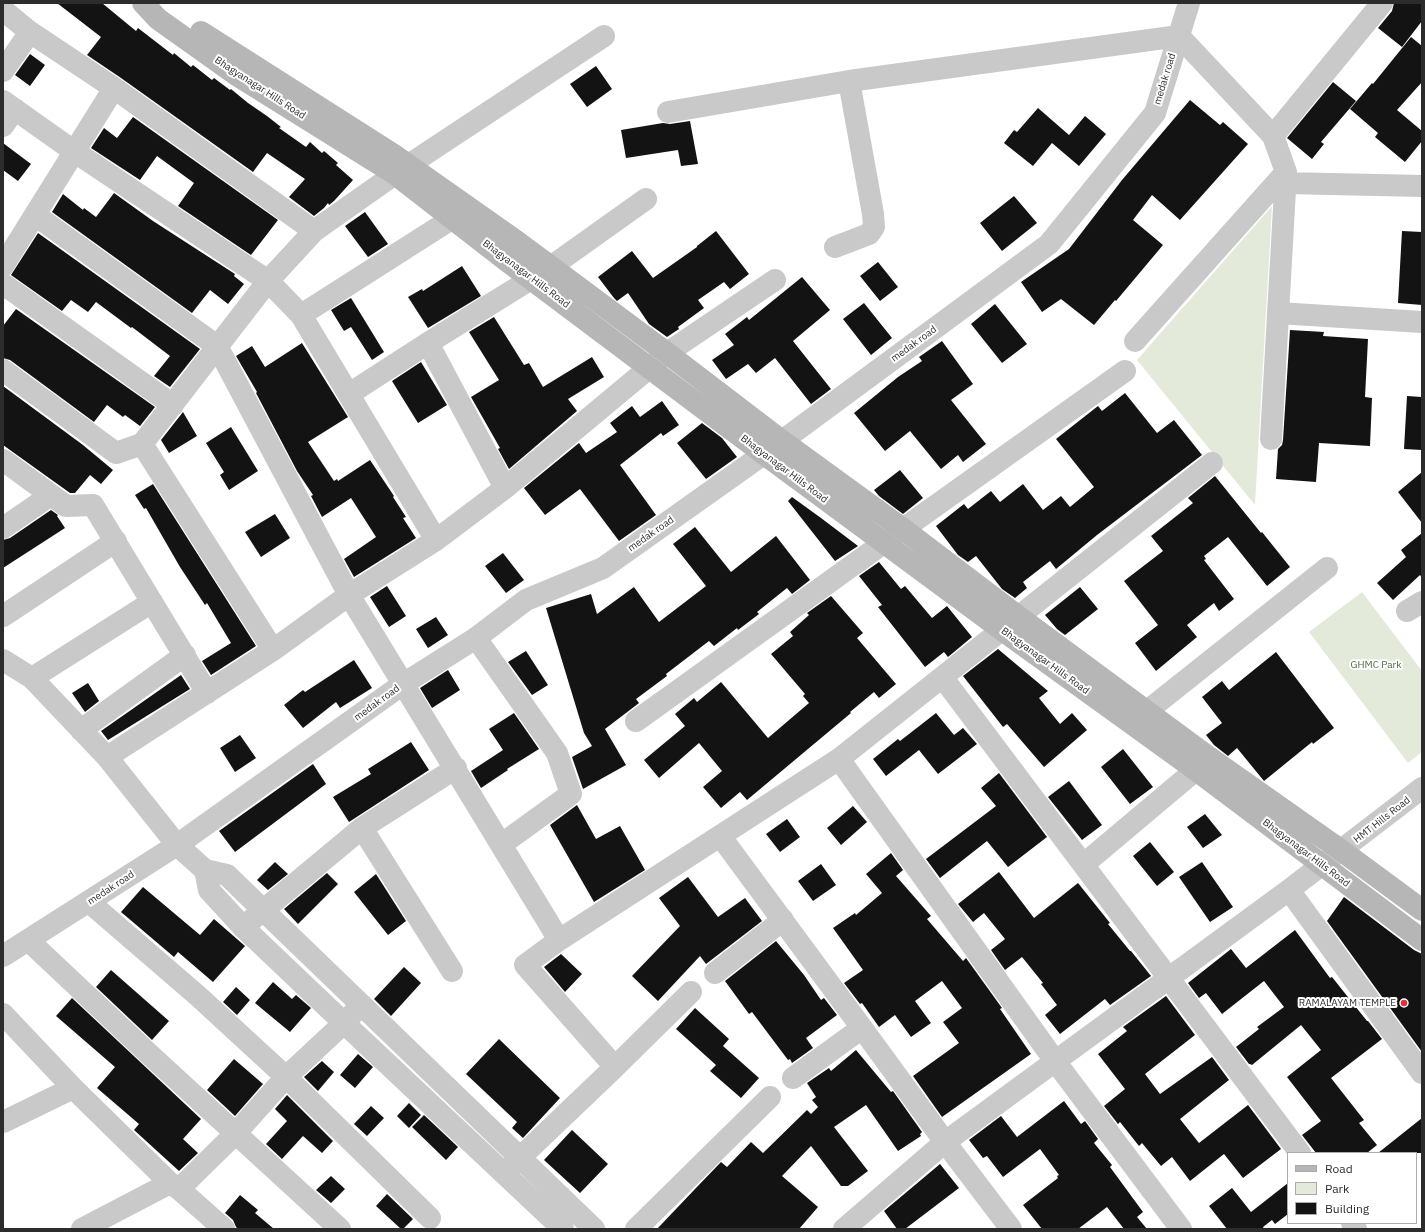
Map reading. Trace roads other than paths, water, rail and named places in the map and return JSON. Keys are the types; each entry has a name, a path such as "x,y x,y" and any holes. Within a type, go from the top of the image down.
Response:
{"main road":[{"name":"Bhagyanagar Hills Road","path":"143,3 158,19 238,76 402,170 453,218 507,261 884,543 1011,624 1203,764 1322,865 1422,940"},
{"name":"Bhagyanagar Hills Road","path":"151,3 163,8 402,170 552,266 782,441 903,529 1011,624"},
{"name":"Bhagyanagar Hills Road","path":"1203,764 1342,851 1422,910"}],"street":[{"name":"medak road","path":"3,956 29,941 178,845 403,684 476,638 526,600 603,568 782,441 1049,244 1155,113 1189,3"},
{"path":"1273,136 1382,3"},
{"path":"3,10 30,32 114,88 314,231"},
{"path":"3,70 30,32"},
{"path":"3,370 116,452 142,444 268,281 314,231 402,170 604,36"},
{"path":"668,112 849,81 1179,36 1273,136 1285,177 1271,439"},
{"path":"835,247 869,234 874,226 849,81"},
{"path":"3,266 114,88"},
{"path":"3,126 9,105 75,152 268,281 301,315 436,540"},
{"path":"1285,177 1421,185"},
{"path":"1135,341 1285,177"},
{"path":"349,394 552,266 646,199"},
{"path":"35,215 217,346 349,595 456,768 559,940"},
{"path":"301,315 453,218"},
{"path":"107,757 273,650 349,595 436,540 505,488 668,353 774,280"},
{"path":"3,284 173,405"},
{"path":"1278,313 1422,322"},
{"path":"428,343 505,488"},
{"path":"636,722 1125,371"},
{"path":"142,444 273,650"},
{"path":"3,460 66,506 93,505 207,693"},
{"path":"615,1067 525,965 559,940 839,759 1212,463"},
{"path":"3,528 52,495"},
{"path":"3,616 116,541"},
{"path":"1139,717 1327,568"},
{"path":"32,678 152,602"},
{"path":"476,638 557,753 571,794 502,844"},
{"path":"81,730 185,655"},
{"path":"3,660 32,678 107,757 178,845 205,870 228,875 594,1229"},
{"path":"943,678 1299,1152"},
{"path":"839,759 1055,1060 1181,1229"},
{"path":"1084,864 1203,764"},
{"path":"243,927 362,828 456,768"},
{"name":"HMT Hills Road","path":"844,1229 945,1142 1342,851 1422,788"},
{"path":"362,828 452,971"},
{"path":"721,836 1007,1228"},
{"path":"205,870 209,890 243,927 344,1024 563,1229"},
{"path":"1289,890 1422,1073"},
{"path":"89,902 198,996 286,1077 430,1218"},
{"path":"715,973 783,920"},
{"path":"29,941 235,1134 340,1229"},
{"path":"504,1174 691,992"},
{"path":"82,1229 174,1186 235,1134 286,1077 344,1024 361,1005"},
{"path":"3,1014 73,1088 174,1186 224,1229"},
{"path":"793,1078 862,1028"},
{"path":"3,1122 73,1088"},
{"path":"636,1229 770,1097"}],"place":[{"name":"RAMALAYAM TEMPLE","path":"1404,1003"}],"park label":[{"name":"GHMC Park","path":"1376,665"}]}
